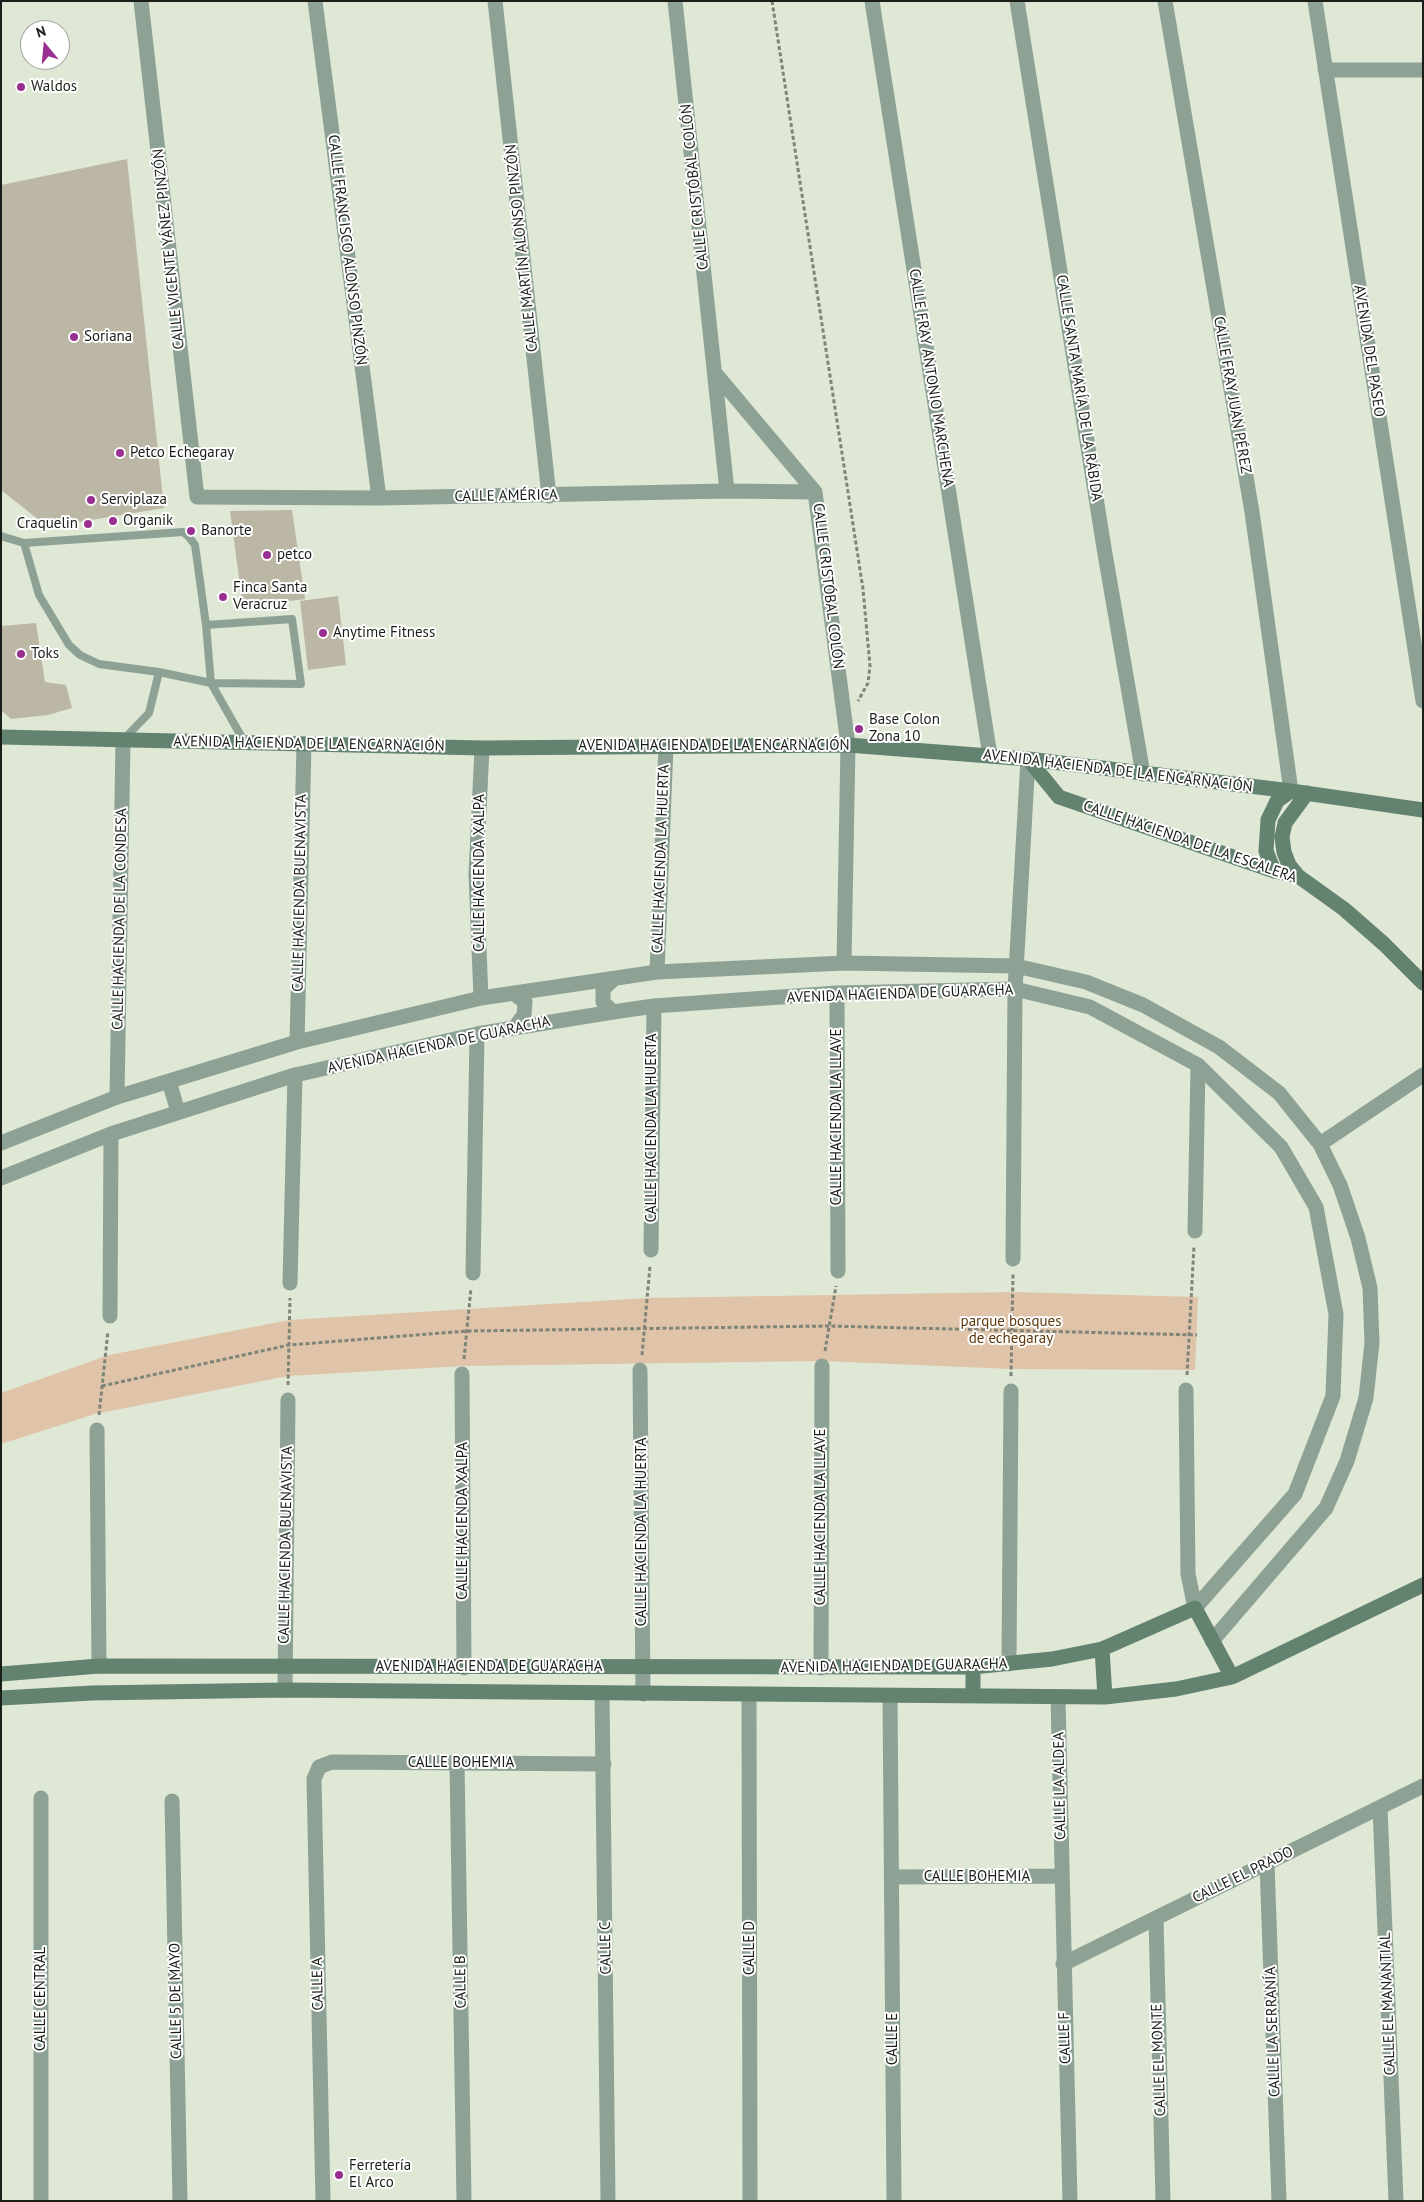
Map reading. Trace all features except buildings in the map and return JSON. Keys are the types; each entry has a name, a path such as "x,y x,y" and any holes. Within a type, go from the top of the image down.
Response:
{"main road":[{"path":"1,724 8,738"},
{"name":"AVENIDA HACIENDA DE LA ENCARNACIÓN","path":"8,738 482,748 848,745 1028,759 1291,791 1423,810"},
{"name":"CALLE HACIENDA DE LA ESCALERA","path":"1028,759 1060,797 1274,870 1298,876 1344,909 1384,944 1423,983"},
{"path":"1274,870 1266,851 1268,820 1277,801 1291,791"},
{"path":"1298,876 1289,865 1284,852 1282,837 1285,823 1306,793"},
{"name":"AVENIDA HACIENDA DE GUARACHA","path":"1,1698 92,1693 285,1690 1105,1697 1176,1689 1232,1677 1423,1585"},
{"path":"1195,1608 1232,1677"},
{"name":"AVENIDA HACIENDA DE GUARACHA","path":"1,1674 99,1666 285,1665 464,1668 973,1667 1052,1660 1102,1648 1195,1608"},
{"path":"1102,1648 1105,1697"},
{"path":"972,1696 973,1667"}],"street":[{"name":"CALLE VICENTE YÁÑEZ PINZÓN","path":"141,1 198,497"},
{"name":"CALLE FRANCISCO ALONSO PINZÓN","path":"315,1 379,498"},
{"name":"CALLE MARTÍN ALONSO PINZÓN","path":"495,1 549,496"},
{"name":"CALLE CRISTÓBAL COLÓN","path":"675,1 727,491"},
{"name":"CALLE FRAY ANTONIO MARCHENA","path":"872,1 990,756"},
{"name":"CALLE SANTA MARÍA DE LA RÁBIDA","path":"1018,1 1104,548 1143,774"},
{"name":"CALLE FRAY JUAN PÉREZ","path":"1164,1 1252,512 1291,791"},
{"name":"AVENIDA DEL PASEO","path":"1315,1 1423,701"},
{"path":"1325,70 1423,70"},
{"name":"CALLE CRISTÓBAL COLÓN","path":"715,373 816,492 848,745"},
{"name":"CALLE AMÉRICA","path":"198,497 379,498 727,491 816,492"},
{"name":"CALLE HACIENDA DE LA CONDESA","path":"117,1097 123,741"},
{"name":"CALLE HACIENDA BUENAVISTA","path":"297,1042 304,744"},
{"path":"844,963 848,745"},
{"name":"CALLE HACIENDA LA HUERTA","path":"657,972 666,746"},
{"name":"CALLE HACIENDA XALPA","path":"481,998 476,874 482,748"},
{"path":"1013,1259 1015,989 1028,759"},
{"name":"AVENIDA HACIENDA DE GUARACHA","path":"1,1143 117,1097 297,1042 481,998 657,972 844,963 1016,966 1086,982 1142,1005 1219,1047 1279,1093 1320,1144 1340,1185 1358,1238 1370,1288 1372,1343 1366,1398 1347,1461 1326,1508 1212,1641"},
{"path":"613,1012 603,1002 603,989 614,979"},
{"name":"AVENIDA HACIENDA DE GUARACHA","path":"1,1178 111,1134 295,1075 477,1034 613,1012 654,1006 837,993 1015,989 1090,1007 1198,1065 1281,1147 1316,1208 1336,1314 1333,1396 1295,1494 1195,1608"},
{"name":"CALLE HACIENDA LA LLAVE","path":"837,993 838,1271"},
{"path":"515,1028 524,1015 525,1002 516,994"},
{"name":"CALLE HACIENDA LA HUERTA","path":"651,1250 654,1006"},
{"path":"473,1273 477,1034"},
{"path":"1195,1231 1198,1065"},
{"path":"290,1283 295,1075"},
{"path":"1320,1144 1423,1075"},
{"path":"169,1081 178,1112"},
{"path":"110,1316 111,1134"},
{"name":"CALLE HACIENDA LA LLAVE","path":"821,1668 822,1366"},
{"name":"CALLE HACIENDA LA HUERTA","path":"640,1370 643,1694"},
{"name":"CALLE HACIENDA XALPA","path":"462,1374 464,1668"},
{"path":"1186,1390 1188,1574 1195,1608"},
{"path":"1009,1664 1011,1391"},
{"name":"CALLE HACIENDA BUENAVISTA","path":"285,1690 288,1400"},
{"path":"97,1430 99,1666"},
{"name":"CALLE C","path":"602,1694 608,2201"},
{"name":"CALLE D","path":"749,1694 750,2201"},
{"name":"CALLE E","path":"890,1696 894,2201"},
{"name":"CALLE LA ALDEA","path":"1058,1697 1061,1876"},
{"name":"CALLE BOHEMIA","path":"319,1767 332,1762 604,1764"},
{"name":"CALLE B","path":"457,1763 464,2201"},
{"name":"CALLE A","path":"319,1767 314,1779 323,2201"},
{"name":"CALLE EL PRADO","path":"1063,1964 1423,1786"},
{"name":"CALLE CENTRAL","path":"41,1798 41,2201"},
{"name":"CALLE 5 DE MAYO","path":"172,1800 180,2201"},
{"name":"CALLE EL MANANTIAL","path":"1380,1808 1396,2201"},
{"name":"CALLE LA SERRANÍA","path":"1267,1864 1279,2201"},
{"name":"CALLE BOHEMIA","path":"892,1877 1061,1876"},
{"name":"CALLE F","path":"1061,1876 1070,2201"},
{"name":"CALLE EL MONTE","path":"1156,1919 1163,2201"}],"lane":[{"path":"1,536 24,543 183,532 195,546 206,625 211,683 245,743"},
{"path":"24,543 39,595 69,645 80,655 99,664 159,672 211,683 301,684 292,619 206,625"},
{"path":"123,741 149,713 159,672"}],"path":[{"path":"772,1 863,589 870,666 868,684 845,721"},
{"path":"1186,1390 1195,1231"},
{"path":"640,1370 651,1250"},
{"path":"1011,1391 1013,1259"},
{"path":"822,1366 838,1271"},
{"path":"462,1374 473,1273"},
{"path":"288,1400 290,1283"},
{"path":"97,1430 110,1316"},
{"path":"102,1386 289,1345 467,1331 829,1326 1197,1335"}],"green space":[{"name":"parque bosques de echegaray","path":"1013,1292 1198,1297 1195,1370 1011,1369 823,1361 463,1366 288,1376 95,1414 1,1444 1,1393 109,1355 289,1320 647,1298"}],"place":[{"name":"Waldos","path":"21,87"},
{"name":"Soriana","path":"74,337"},
{"name":"Petco Echegaray","path":"120,453"},
{"name":"Serviplaza","path":"91,500"},
{"name":"Organik","path":"113,521"},
{"name":"Craquelin","path":"88,524"},
{"name":"Banorte","path":"191,531"},
{"name":"petco","path":"267,555"},
{"name":"Finca Santa Veracruz","path":"223,597"},
{"name":"Anytime Fitness","path":"323,633"},
{"name":"Toks","path":"21,654"},
{"name":"Base Colon Zona 10","path":"859,729"},
{"name":"Ferretería El Arco","path":"339,2175"}]}
